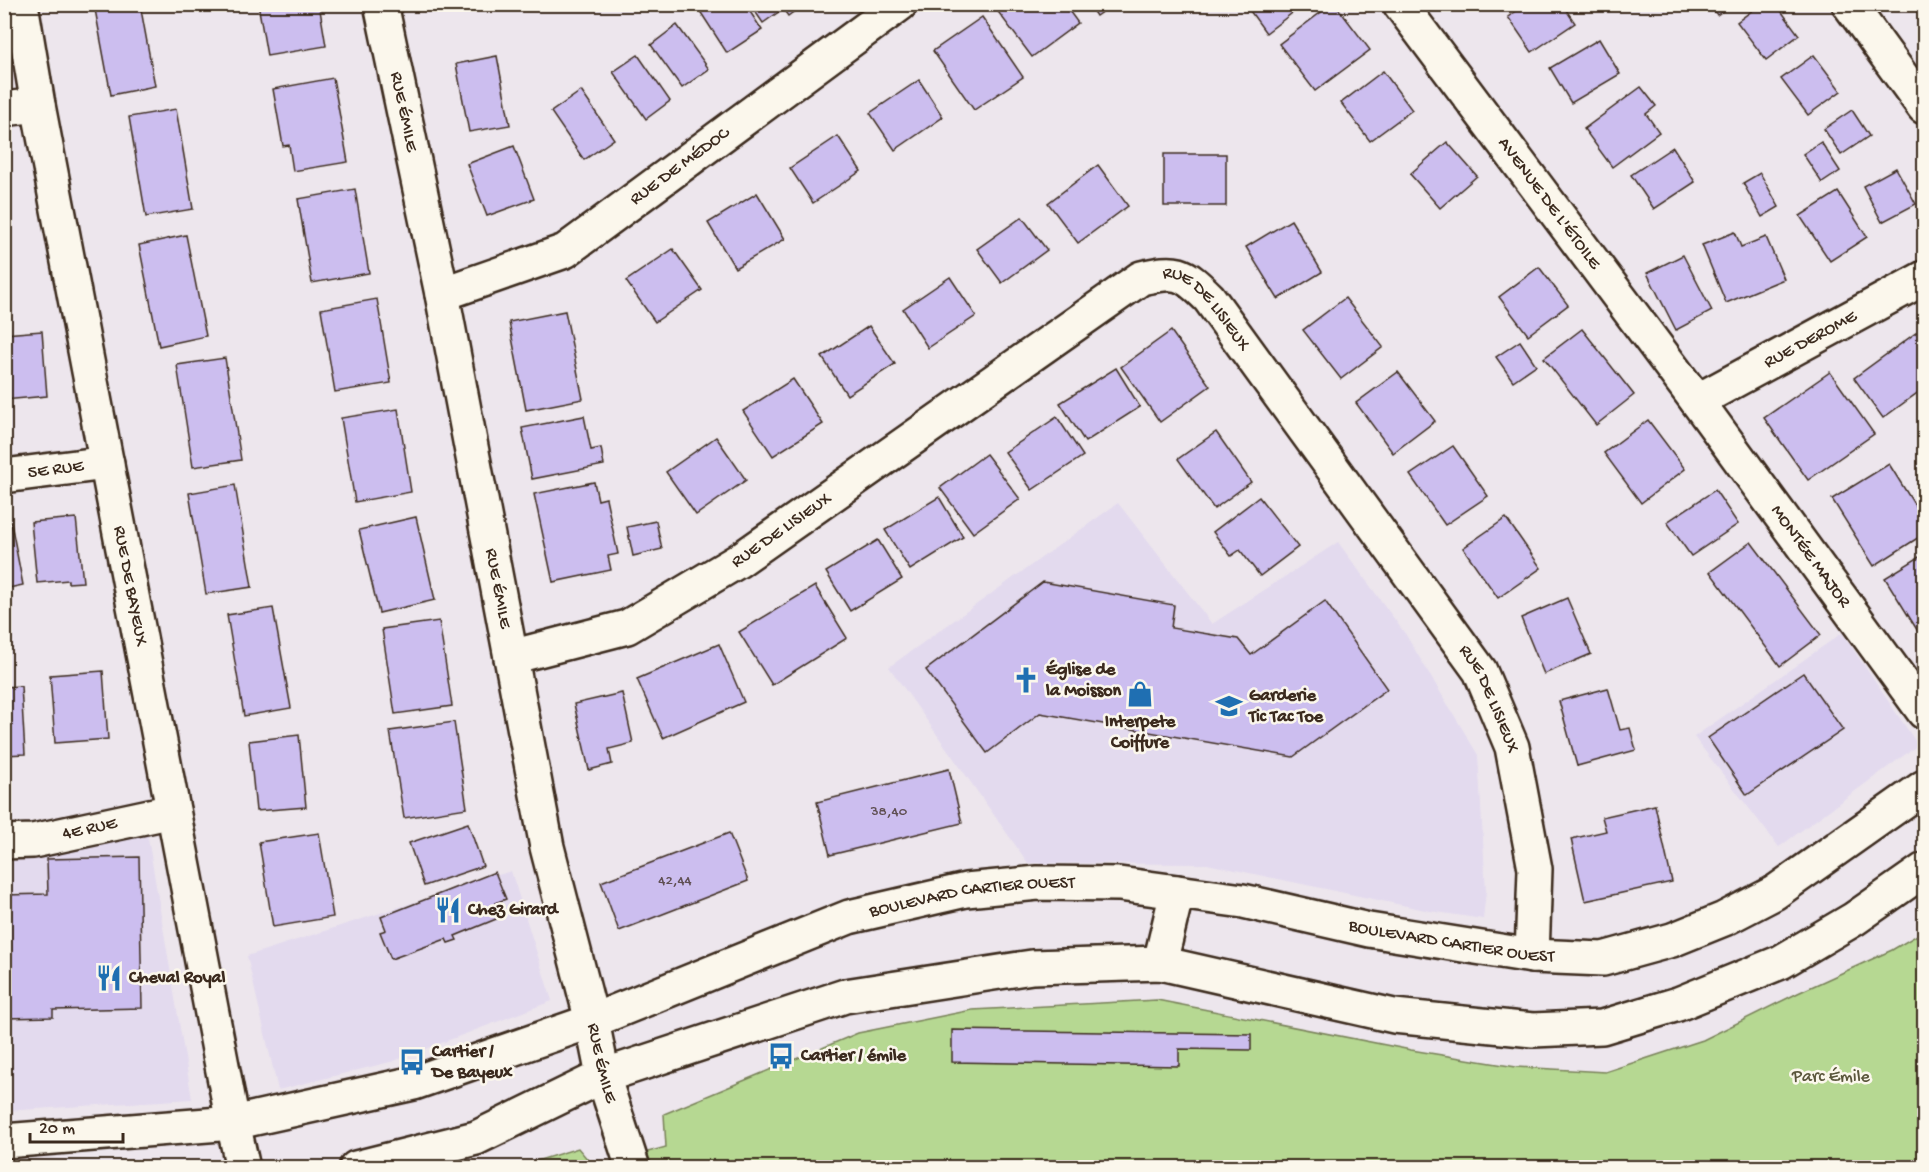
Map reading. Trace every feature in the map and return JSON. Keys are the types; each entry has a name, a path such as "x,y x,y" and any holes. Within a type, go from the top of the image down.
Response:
{"street":[{"name":"RUE DE BAYEUX","path":"21,4 38,105 243,1167"},
{"name":"RUE ÉMILE","path":"381,4 442,294 547,847 592,1022 603,1076 633,1167"},
{"name":"RUE DE MÉDOC","path":"442,294 565,251 900,4"},
{"name":"AVENUE DE L'ÉTOILE","path":"1400,4 1697,401"},
{"path":"1849,4 1924,107"},
{"path":"4,109 38,105"},
{"name":"RUE DE LISIEUX","path":"511,657 627,627 738,561 1141,278 1168,272 1190,278 1209,298 1480,671 1512,747 1535,868 1532,956"},
{"name":"RUE DEROME","path":"1697,401 1924,278"},
{"name":"MONTÉE MAJOR","path":"1697,401 1924,712"},
{"name":"5E RUE","path":"4,476 107,463"},
{"name":"BOULEVARD CARTIER OUEST","path":"4,1141 233,1123 414,1083 592,1022 849,917 966,890 1038,883 1119,884 1243,901 1368,930 1532,956 1603,959 1672,940 1724,919 1774,893 1924,787"},
{"name":"4E RUE","path":"4,842 33,841 173,811"},
{"path":"356,1167 476,1138 603,1076 845,996 1032,967 1160,963 1395,1016 1533,1030 1602,1027 1678,1004 1781,962 1854,919 1924,870"},
{"path":"1160,963 1177,892"}],"shaded area":[{"path":"1118,503 1212,624 1338,542 1406,635 1478,755 1486,891 1483,919 1430,911 1207,864 1028,863 889,667"},
{"path":"1842,633 1918,745 1779,847 1694,737"},
{"path":"147,832 192,1099 5,1111 5,859 61,854"},
{"path":"511,871 552,1001 394,1061 278,1090 247,956"}],"green space":[{"name":"Parc Émile","path":"1924,931 1924,1167 514,1168 578,1148 594,1167 666,1147 664,1114 858,1033 972,1010 1157,1000 1411,1050 1516,1067 1605,1072 1703,1040 1892,950"}],"building":[{"path":"94,4 140,4 155,86 111,95"},
{"path":"258,4 319,4 326,46 267,56"},
{"path":"745,4 762,30 727,53 696,5"},
{"path":"750,4 804,4 788,16 783,9 763,23"},
{"path":"1003,4 1064,4 1078,23 1032,57 996,9"},
{"path":"1088,4 1113,4 1096,16"},
{"path":"1245,4 1304,4 1266,33"},
{"path":"1335,4 1370,50 1315,91 1279,44"},
{"path":"1526,4 1562,4 1575,23 1532,52 1508,17"},
{"path":"1709,4 1732,4 1717,15"},
{"path":"1761,4 1776,4 1799,35 1766,60 1737,22"},
{"path":"982,17 1023,77 974,110 933,51"},
{"path":"677,25 709,69 682,88 651,45"},
{"path":"1599,39 1620,74 1571,103 1550,68"},
{"path":"638,55 670,101 646,119 613,72"},
{"path":"1814,55 1841,91 1808,115 1781,79"},
{"path":"497,56 510,125 469,132 456,64"},
{"path":"1383,71 1412,110 1370,141 1341,103"},
{"path":"333,78 348,162 293,171 289,145 283,146 273,89"},
{"path":"919,80 943,117 895,150 870,113"},
{"path":"1641,87 1656,106 1646,114 1659,132 1612,167 1584,129"},
{"path":"581,91 614,139 584,160 551,112"},
{"path":"176,109 193,209 146,217 129,117"},
{"path":"1852,110 1869,136 1841,155 1824,129"},
{"path":"838,136 861,171 813,203 790,168"},
{"path":"1447,142 1477,176 1440,208 1410,174"},
{"path":"1821,142 1840,171 1822,183 1803,154"},
{"path":"514,146 534,199 487,216 467,164"},
{"path":"1673,147 1695,182 1654,209 1631,175"},
{"path":"1164,154 1226,154 1226,206 1164,206"},
{"path":"1098,165 1128,206 1078,243 1048,203"},
{"path":"1896,168 1916,204 1882,222 1863,186"},
{"path":"1760,173 1779,207 1762,217 1743,183"},
{"path":"355,189 369,273 312,283 298,199"},
{"path":"1838,192 1867,237 1830,261 1800,216"},
{"path":"757,193 785,239 735,268 708,223"},
{"path":"1022,217 1047,250 1002,283 977,249"},
{"path":"1291,220 1322,272 1278,299 1246,247"},
{"path":"1735,232 1741,247 1766,237 1784,279 1726,303 1702,245"},
{"path":"186,235 206,336 159,346 139,245"},
{"path":"673,249 702,290 655,322 626,281"},
{"path":"1683,255 1712,311 1676,330 1647,273"},
{"path":"1539,267 1568,305 1528,335 1499,297"},
{"path":"950,277 976,316 928,348 903,309"},
{"path":"1345,298 1383,347 1341,379 1303,330"},
{"path":"377,299 391,383 335,392 321,309"},
{"path":"565,311 583,399 526,410 509,322"},
{"path":"869,326 895,364 847,395 822,357"},
{"path":"1924,327 1924,388 1883,418 1854,378"},
{"path":"1582,329 1634,395 1596,425 1544,358"},
{"path":"42,331 47,396 4,400 4,334"},
{"path":"1171,331 1210,386 1160,422 1121,367"},
{"path":"1520,341 1536,365 1513,381 1496,357"},
{"path":"225,358 241,460 193,467 177,365"},
{"path":"1116,368 1140,407 1085,442 1060,403"},
{"path":"1398,372 1435,421 1393,453 1356,403"},
{"path":"1830,372 1874,434 1808,480 1764,418"},
{"path":"793,379 823,424 773,456 743,411"},
{"path":"398,409 411,492 355,502 341,418"},
{"path":"584,416 591,450 601,448 604,465 532,479 522,428"},
{"path":"1057,417 1083,456 1032,490 1005,452"},
{"path":"1648,420 1685,469 1641,503 1604,453"},
{"path":"1216,432 1251,482 1214,509 1178,459"},
{"path":"716,437 746,480 696,515 666,472"},
{"path":"1453,446 1488,496 1445,525 1410,475"},
{"path":"986,454 1020,499 973,533 940,488"},
{"path":"1889,464 1924,520 1924,534 1874,566 1832,499"},
{"path":"594,482 598,500 606,498 618,554 608,556 611,570 553,582 534,494"},
{"path":"235,485 252,587 206,594 189,493"},
{"path":"1715,490 1738,524 1691,556 1667,522"},
{"path":"939,497 963,537 910,570 885,530"},
{"path":"1259,497 1298,547 1260,576 1240,550 1231,556 1213,532"},
{"path":"416,517 435,600 379,613 359,530"},
{"path":"76,518 83,582 68,583 68,580 37,583 31,522"},
{"path":"1506,518 1541,568 1498,598 1463,548"},
{"path":"656,521 662,549 633,556 627,527"},
{"path":"11,523 23,585 4,589 4,525"},
{"path":"878,540 902,579 850,611 826,572"},
{"path":"1751,542 1821,635 1780,666 1710,572"},
{"path":"1924,554 1924,641 1885,578"},
{"path":"1043,582 1174,605 1171,628 1238,639 1251,655 1325,601 1387,689 1293,757 1040,713 987,753 926,670"},
{"path":"815,586 847,638 772,685 739,632"},
{"path":"1567,598 1591,654 1544,674 1521,618"},
{"path":"273,608 291,708 244,716 227,615"},
{"path":"439,621 452,706 395,714 382,629"},
{"path":"719,644 744,702 663,738 637,679"},
{"path":"103,671 108,739 55,743 50,675"},
{"path":"1803,673 1843,730 1747,795 1708,738"},
{"path":"21,686 25,754 4,755 4,687"},
{"path":"1608,688 1620,730 1630,728 1636,750 1577,766 1559,701"},
{"path":"622,693 633,743 609,749 612,764 589,770 574,704"},
{"path":"454,722 467,808 404,818 390,731"},
{"path":"299,735 306,807 256,811 249,741"},
{"path":"949,769 962,823 830,855 817,802"},
{"path":"1655,805 1672,882 1585,901 1571,839 1606,831 1602,817"},
{"path":"468,823 483,866 424,886 409,843"},
{"path":"319,833 333,917 273,927 259,842"},
{"path":"729,833 748,881 619,931 601,882"},
{"path":"139,857 142,1008 53,1010 53,1017 4,1018 4,895 48,894 47,859"},
{"name":"Chez Girard","path":"495,872 506,899 495,903 501,917 455,936 457,940 448,943 446,939 391,959 380,932 386,930 381,917"},
{"path":"952,1030 1251,1034 1251,1050 1179,1049 1179,1066 952,1062"}],"place":[{"name":"Église de la Moisson","path":"1026,680"},
{"name":"Interpete Coiffure","path":"1140,694"},
{"name":"Garderie Tic Tac Toe","path":"1229,706"},
{"name":"Chez Girard","path":"448,910"},
{"name":"Cheval Royal","path":"109,978"},
{"name":"Cartier / émile","path":"781,1056"},
{"name":"Cartier / De Bayeux","path":"412,1062"}]}
